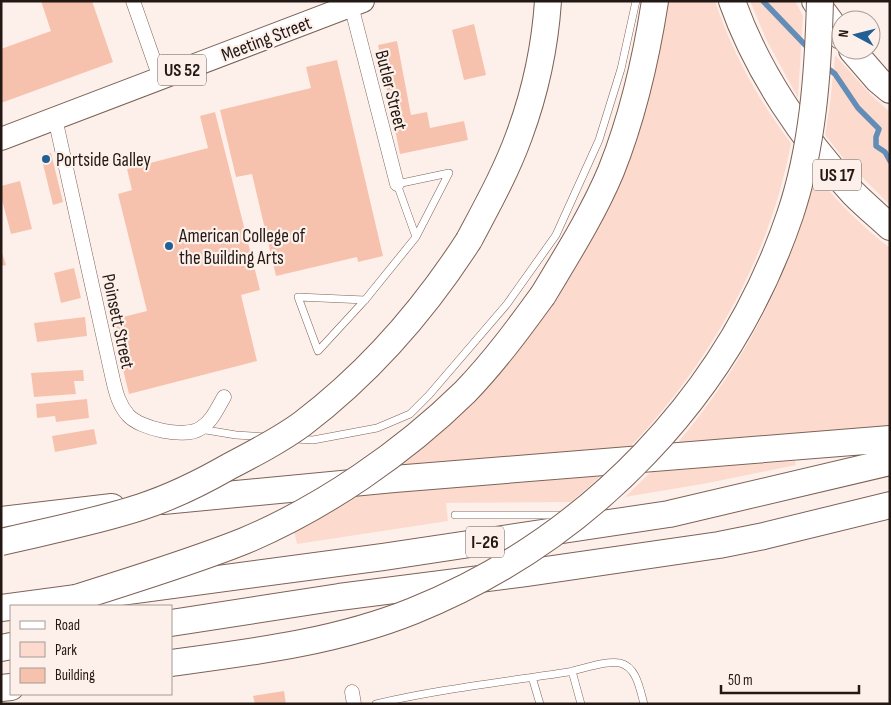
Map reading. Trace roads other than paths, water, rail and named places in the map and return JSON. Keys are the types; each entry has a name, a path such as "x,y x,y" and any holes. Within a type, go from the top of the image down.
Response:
{"highway":[{"path":"1,542 83,524 142,507 195,486 268,446 301,424 334,398 395,340 445,278 469,240 490,201 519,137 539,63 547,20 548,1"},
{"path":"76,598 186,563 244,540 296,516 376,466 465,392 518,330 543,295 574,244 594,206 610,172 627,126 641,79 655,1"},
{"name":"US 17","path":"732,1 756,54 791,117 854,194 890,227"},
{"path":"815,1 831,23"},
{"path":"172,663 284,647 346,633 412,612 466,587 525,554 574,520 612,487 655,445 722,356 757,296 790,215 804,160 814,104 819,53 820,1"},
{"path":"861,60 878,80 890,90"},
{"path":"1,520 220,495 394,479 890,439"},
{"name":"I-26","path":"24,605 383,557 669,514 753,496 890,462"},
{"name":"I-26","path":"172,623 339,597 516,575 719,545 890,505"}],"main road":[{"name":"Meeting Street","path":"1,139 357,3"}],"street":[{"path":"133,1 160,78"},
{"name":"Butler Street","path":"357,3 396,184"},
{"name":"Poinsett Street","path":"55,118 119,402 129,417 149,427 189,433 200,429"},
{"path":"200,429 211,420 224,398"}],"lane":[{"path":"200,429 236,435 313,440 377,428 410,414 429,395 506,304 556,236 599,140 621,69 636,1"},
{"path":"365,300 298,297 318,351 365,300 416,237 449,173 396,184 416,237"},
{"path":"611,514 669,514"},
{"path":"455,515 591,515"},
{"path":"376,704 407,696 572,671 613,662 622,663 632,671 644,704"},
{"path":"572,671 581,704"},
{"path":"532,677 540,704"}],"waterway":[{"path":"763,1 810,50"},
{"path":"825,66 835,74 858,108 879,129 876,137 876,146 885,152 890,161"}],"place":[{"name":"Portside Galley","path":"46,159"},
{"name":"American College of the Building Arts","path":"169,246"}]}
